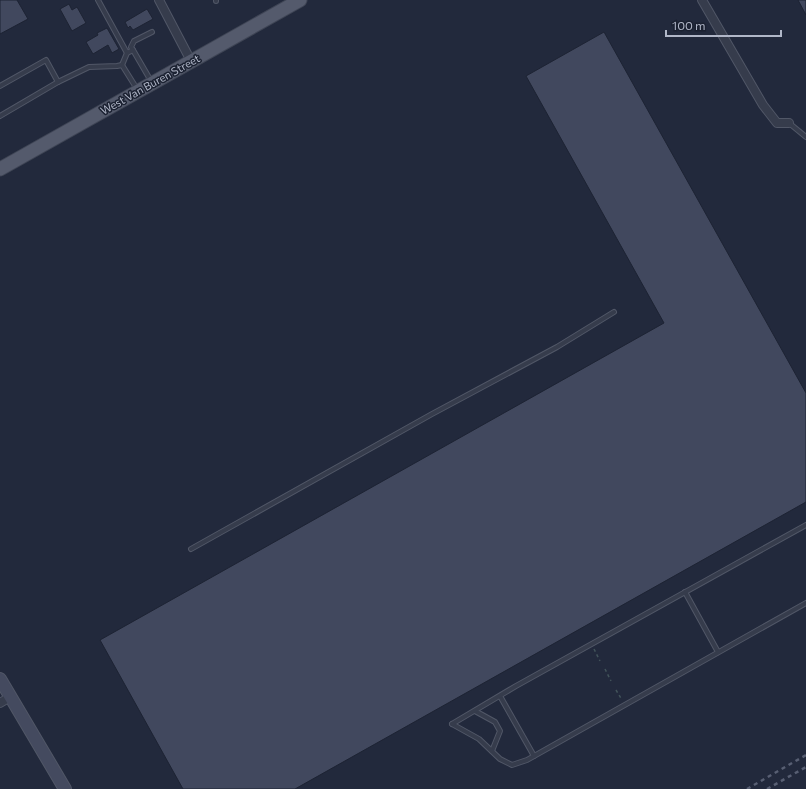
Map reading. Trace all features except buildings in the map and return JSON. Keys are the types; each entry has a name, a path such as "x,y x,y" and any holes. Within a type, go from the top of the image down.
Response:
{"main road":[{"name":"West Van Buren Street","path":"0,169 300,0"},
{"path":"0,678 5,700 65,789"}],"street":[{"path":"159,0 191,62"},
{"path":"702,0 763,105 777,123 789,123"}],"lane":[{"path":"98,0 127,53"},
{"path":"152,32 134,41 132,46 152,83"},
{"path":"122,65 127,53 133,50"},
{"path":"0,86 46,60 58,82"},
{"path":"0,116 58,82 89,66 122,65"},
{"path":"122,65 138,91"},
{"path":"789,123 806,137"},
{"path":"191,549 432,414 557,347 614,312"},
{"path":"806,525 452,724 479,739 500,758 512,765 534,756 806,602"},
{"path":"685,592 718,652"},
{"path":"500,696 534,756"},
{"path":"474,711 495,722 500,731 492,751"}],"path":[{"path":"594,649 600,661"},
{"path":"605,669 611,681"},
{"path":"616,690 622,700"}],"railway":[{"path":"747,789 806,755"},
{"path":"767,789 806,767"}]}
